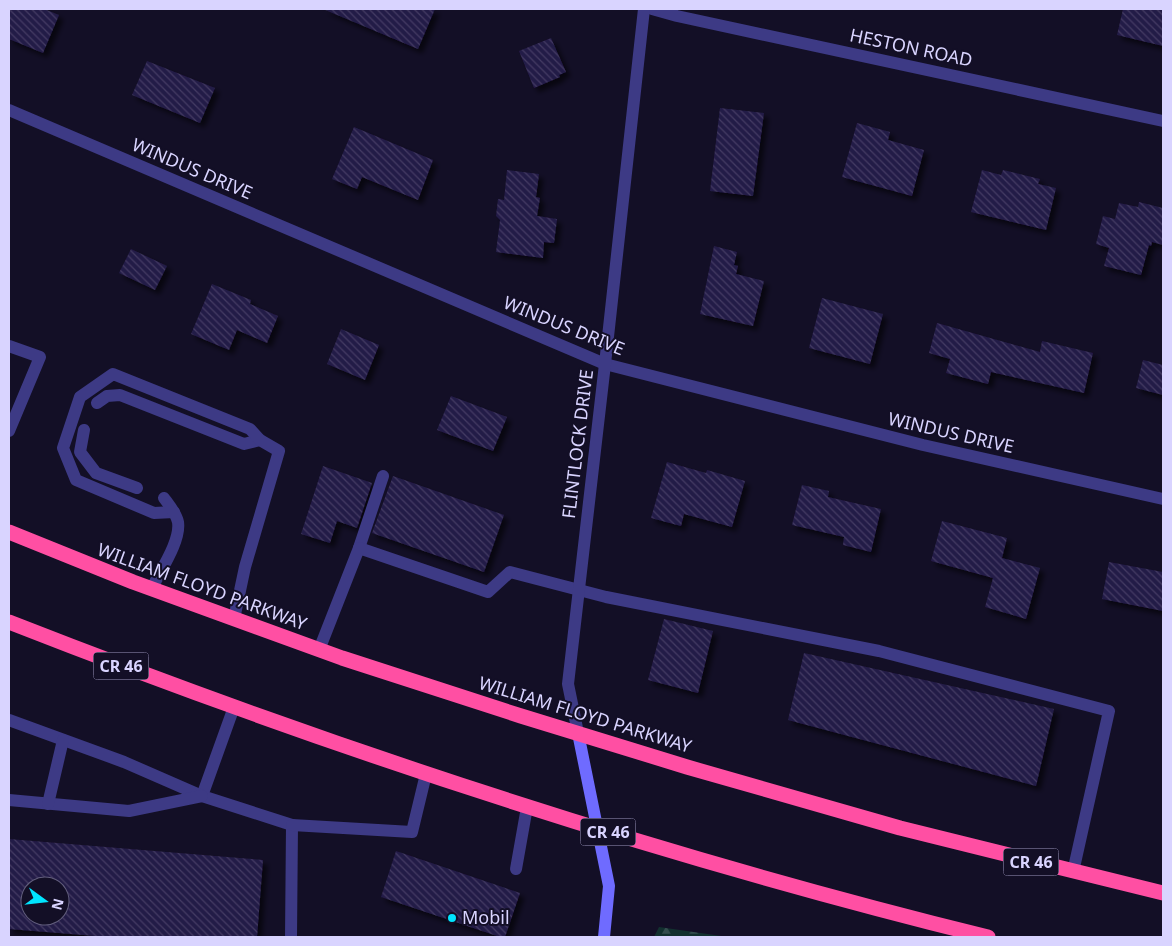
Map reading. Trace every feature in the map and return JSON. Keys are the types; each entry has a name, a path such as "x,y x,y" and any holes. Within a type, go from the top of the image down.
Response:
{"highway":[{"name":"WILLIAM FLOYD PARKWAY","path":"9,532 133,582 319,650 578,733 687,767 900,828 1163,893"},
{"name":"CR 46","path":"9,622 234,707 527,807 827,895 988,937"}],"street":[{"name":"FLINTLOCK DRIVE","path":"578,733 568,684 644,9"},
{"name":"HESTON ROAD","path":"652,9 1163,121"},
{"name":"WINDUS DRIVE","path":"9,110 605,364 923,445 1163,499"},
{"path":"9,346 40,357 9,431"},
{"path":"174,512 154,513 76,480 63,448 80,398 113,374 250,429 260,440 279,451 245,567 234,619"},
{"path":"97,404 107,396 120,395 244,444 260,440"},
{"path":"84,430 80,452 96,473 137,488"},
{"path":"319,650 359,548 383,476"},
{"path":"152,588 176,540 178,524 174,512 164,498"},
{"path":"359,548 488,592 510,572 578,590 879,651 1109,711 1073,872"},
{"path":"202,796 234,707"},
{"path":"9,720 124,762 202,796 292,826 412,832 426,774"},
{"path":"578,733 609,886 604,937"},
{"path":"48,804 63,740"},
{"path":"9,800 129,811 202,796"},
{"path":"516,869 527,807"},
{"path":"291,937 292,826"}],"green space":[{"path":"659,927 728,937 654,937"}],"building":[{"path":"9,9 44,9 59,15 43,53 9,39"},
{"path":"323,9 435,9 418,49"},
{"path":"1123,9 1163,9 1163,46 1117,35"},
{"path":"551,38 566,72 559,75 560,77 534,88 519,51"},
{"path":"147,61 215,88 200,123 132,95"},
{"path":"720,108 764,113 753,196 710,191"},
{"path":"857,123 890,132 888,140 924,150 912,196 842,177"},
{"path":"354,127 433,160 418,200 362,177 357,189 332,179"},
{"path":"507,170 539,174 536,197 540,198 537,216 557,219 554,243 544,242 543,258 496,252 500,220 496,216 498,199 504,200"},
{"path":"982,170 1001,175 1003,170 1040,179 1038,184 1056,188 1046,230 971,212"},
{"path":"1139,202 1163,208 1163,245 1152,242 1151,246 1149,245 1141,275 1104,266 1109,248 1096,244 1103,216 1115,219 1119,203 1138,207"},
{"path":"714,246 737,252 734,265 738,266 736,274 764,281 753,326 700,314"},
{"path":"131,249 167,266 155,290 119,273"},
{"path":"212,284 251,300 250,304 278,316 267,343 237,330 229,350 191,334"},
{"path":"822,298 883,314 870,364 809,348"},
{"path":"937,323 1040,352 1042,341 1093,353 1084,393 991,372 988,384 946,373 950,359 929,353"},
{"path":"341,329 379,345 365,380 327,364"},
{"path":"1143,360 1163,365 1163,395 1136,388"},
{"path":"451,396 507,417 493,451 437,430"},
{"path":"667,462 706,473 707,470 745,481 732,527 684,514 681,526 651,518"},
{"path":"323,466 372,483 357,528 337,521 330,543 301,534"},
{"path":"393,476 504,515 484,572 372,533"},
{"path":"802,485 829,491 828,497 881,509 871,552 843,545 844,537 792,525"},
{"path":"942,521 1007,538 1002,558 1040,568 1026,619 985,607 993,578 931,561"},
{"path":"1109,562 1163,572 1163,611 1102,599"},
{"path":"664,619 713,631 698,693 648,680"},
{"path":"804,653 1054,709 1036,786 788,720"},
{"path":"9,839 263,860 257,937 108,937 9,929"},
{"path":"396,851 520,893 505,937 500,937 381,897"}],"place":[{"name":"Mobil","path":"452,918"}]}
